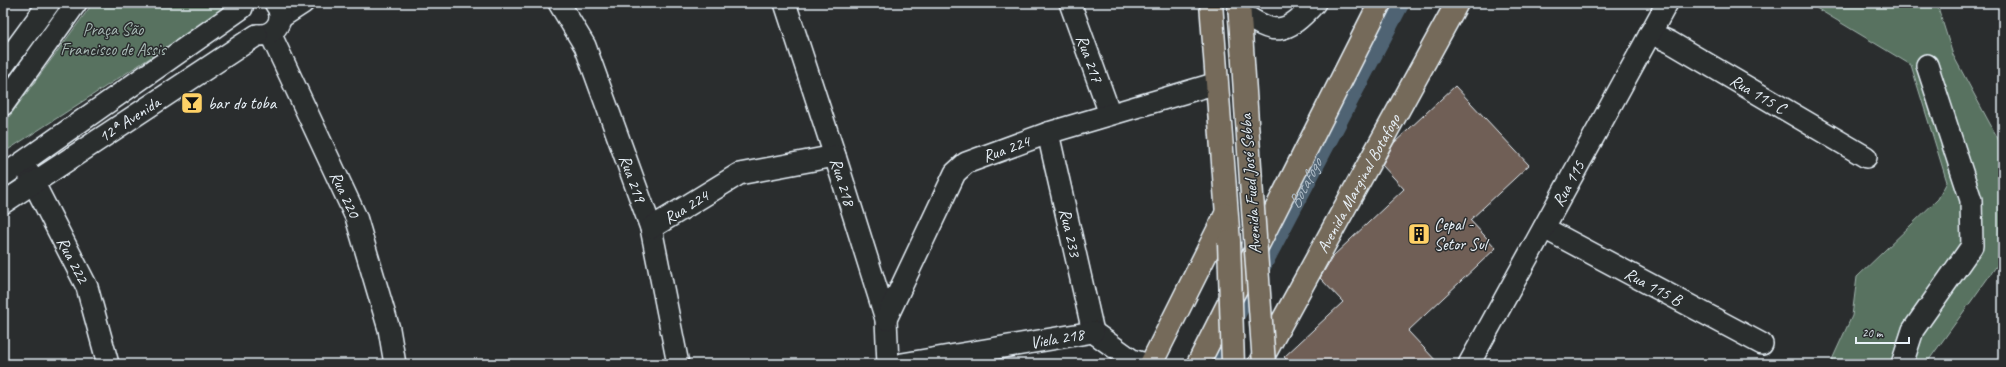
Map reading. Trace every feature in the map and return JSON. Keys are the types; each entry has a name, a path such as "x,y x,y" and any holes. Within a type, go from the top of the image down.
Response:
{"main road":[{"name":"Avenida Fued José Sebba","path":"1211,3 1229,242 1233,364"},
{"path":"1198,364 1380,3"},
{"name":"Avenida Marginal Botafogo","path":"1259,364 1457,3"},
{"name":"Avenida Fued José Sebba","path":"1239,7 1249,174 1264,364"},
{"path":"1217,84 1227,86 1232,99 1249,174"},
{"path":"1151,364 1226,214"}],"street":[{"path":"3,66 10,42 49,3"},
{"path":"3,105 76,3"},
{"name":"12ª Avenida","path":"3,203 271,22 303,3"},
{"name":"Rua 219","path":"559,3 586,46 651,228 678,364"},
{"name":"Rua 218","path":"784,3 835,156 886,319 888,364"},
{"name":"Rua 217","path":"1070,3 1110,114"},
{"path":"1239,7 1261,26 1277,30 1288,27 1298,21 1315,3"},
{"name":"Rua 115","path":"1469,364 1667,3"},
{"path":"245,4 241,16 243,25 249,31 271,22"},
{"name":"12ª Avenida","path":"3,176 245,4"},
{"name":"Rua 220","path":"271,22 356,217 389,329 395,364"},
{"name":"Rua 115 C","path":"1650,33 1670,42 1866,157"},
{"path":"1902,364 1913,330 1972,246 1971,200 1927,64"},
{"name":"Rua 224","path":"886,319 955,173 966,163 1048,132 1217,84"},
{"name":"Rua 233","path":"1048,132 1093,332"},
{"name":"Rua 224","path":"651,228 739,174 835,156"},
{"name":"Rua 222","path":"23,162 87,287 108,364"},
{"name":"Rua 115 B","path":"1544,228 1762,344"},
{"path":"1093,332 1132,360 1146,364"},
{"name":"Viela 218","path":"902,364 1093,332"}],"green space":[{"name":"Praça São Francisco de Assis","path":"93,3 227,3 230,6 3,153 3,125"},
{"path":"1808,3 1937,4 1953,55 2003,148 2003,257 1926,364 1830,364 1852,316 1857,277 1938,199 1947,182 1911,65"}],"building":[{"name":"Cepal - Setor Sul","path":"1455,86 1529,165 1470,220 1496,248 1408,331 1439,364 1291,364 1284,357 1343,302 1320,278 1333,256 1404,189 1382,165 1394,143"}],"waterway":[{"name":"Botafogo","path":"1210,364 1400,3"}],"place":[{"name":"bar do toba","path":"192,103"},
{"name":"Cepal - Setor Sul","path":"1419,234"}]}
